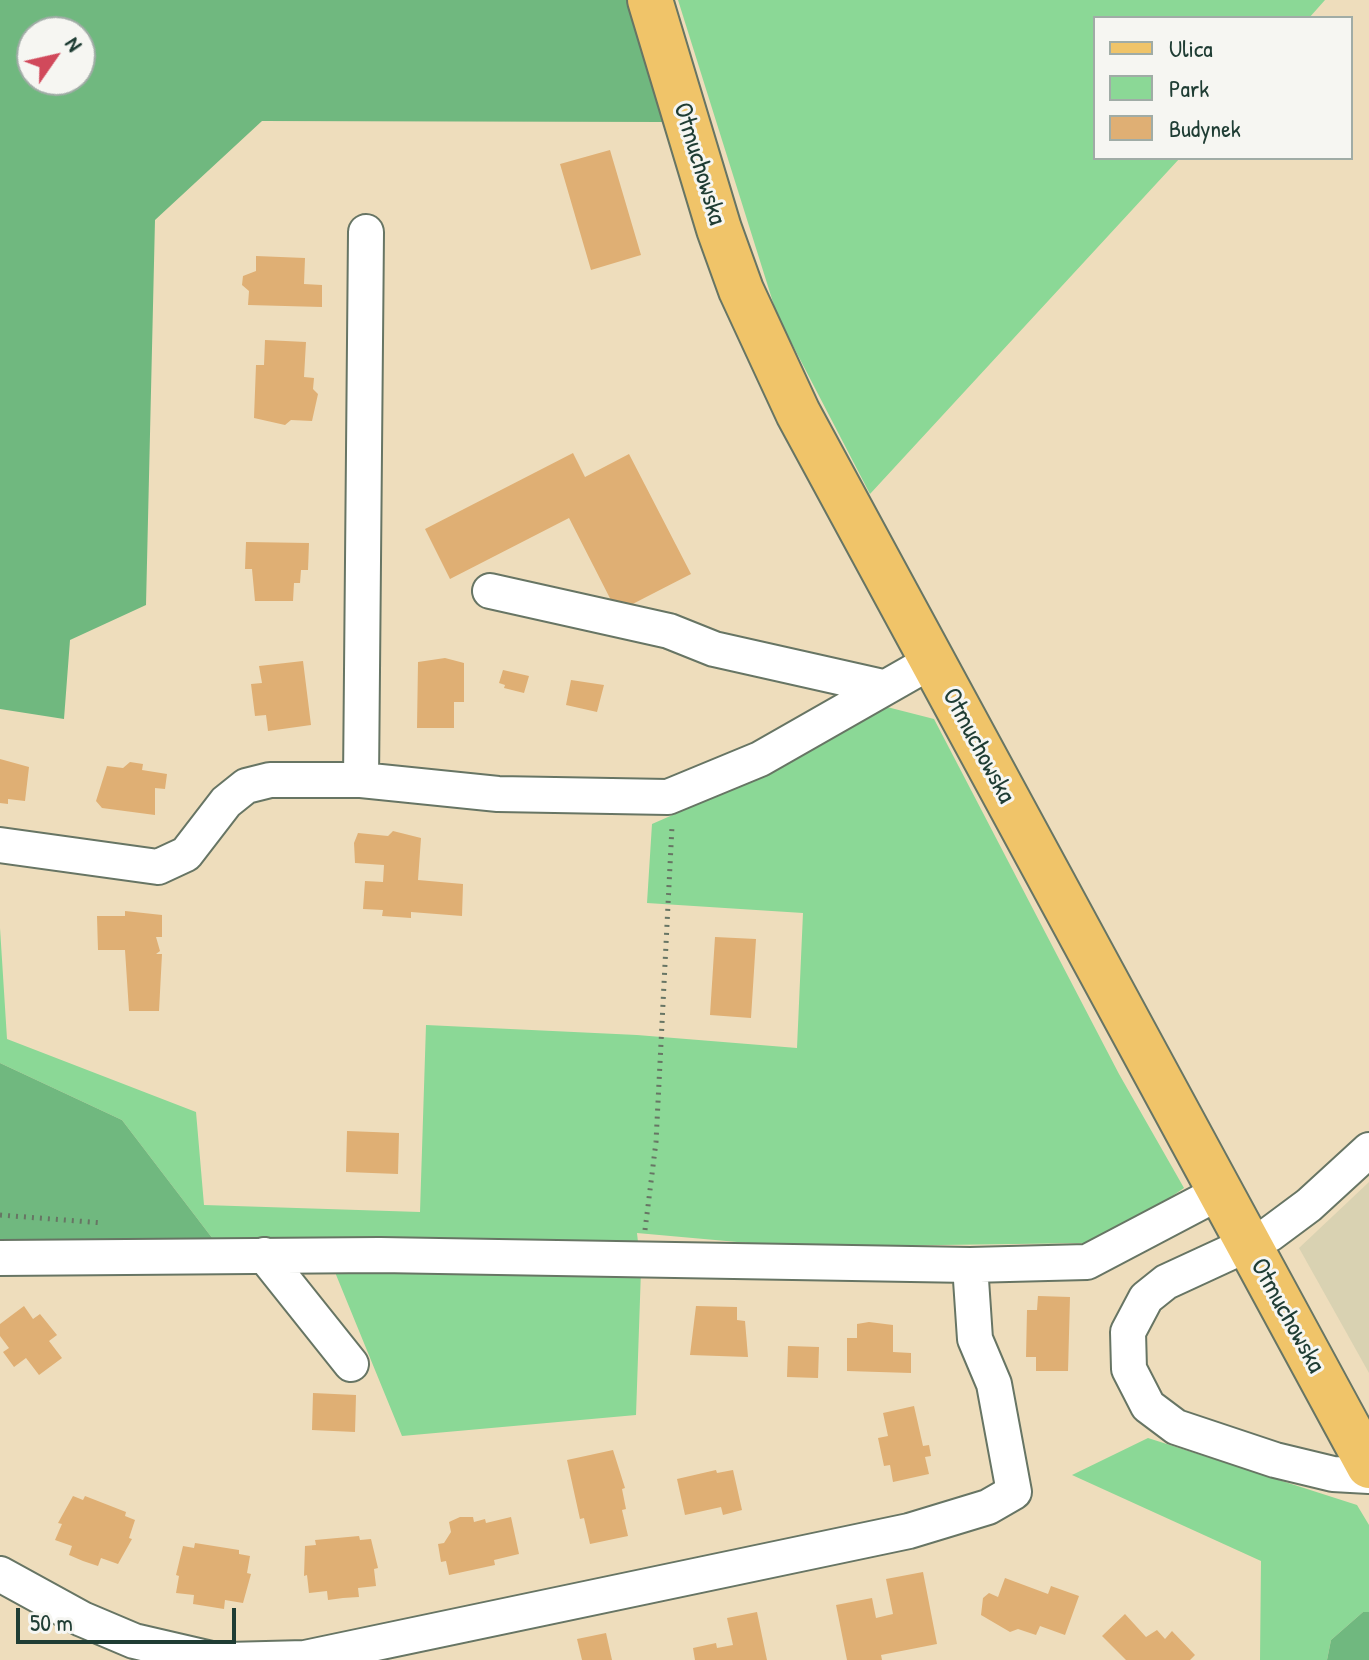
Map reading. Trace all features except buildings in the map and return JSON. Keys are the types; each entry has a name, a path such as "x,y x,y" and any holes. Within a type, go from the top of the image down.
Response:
{"main road":[{"name":"Otmuchowska","path":"650,0 719,229 741,290 798,413 1369,1466"}],"street":[{"path":"361,780 366,232"},
{"path":"490,591 669,631 714,649 883,687"},
{"path":"0,845 158,867 186,854 226,802 246,786 270,780 361,780 498,794 668,797 760,759 932,661"},
{"path":"1369,1150 1309,1205 1249,1246 1166,1282 1146,1298 1128,1332 1129,1369 1148,1406 1176,1427 1275,1460 1333,1474 1369,1476"},
{"path":"0,1258 264,1255 970,1265 1087,1262 1220,1192"},
{"path":"264,1255 351,1364"},
{"path":"227,1660 305,1658 909,1531 988,1507 1014,1492 994,1384 975,1339 970,1265"},
{"path":"0,1574 82,1619 134,1641 216,1660"}],"path":[{"path":"641,1259 656,1142 663,1037 674,840 668,797"},
{"path":"0,1215 109,1223"}],"shaded area":[{"path":"1369,1182 1369,1373 1299,1248"}],"green space":[{"path":"0,0 629,0 663,122 262,121 155,220 146,605 70,640 64,719 0,709"},
{"path":"678,0 1325,0 1311,16 1093,16 1093,160 1178,160 870,494 777,315"},
{"path":"887,707 934,719 1119,1074 1184,1188 1142,1217 1089,1243 793,1247 637,1233 641,1270 636,1415 402,1436 321,1238 216,1243 122,1120 0,1063 0,928 7,1039 196,1112 204,1205 420,1212 426,1025 637,1035 797,1048 803,913 647,903 652,824 778,769"},
{"path":"0,1063 122,1120 216,1243 0,1249"},
{"path":"1148,1438 1357,1505 1369,1525 1369,1612 1363,1612 1331,1640 1327,1660 1260,1660 1261,1561 1072,1475"},
{"path":"1363,1612 1369,1612 1369,1660 1327,1660 1331,1640"}]}
